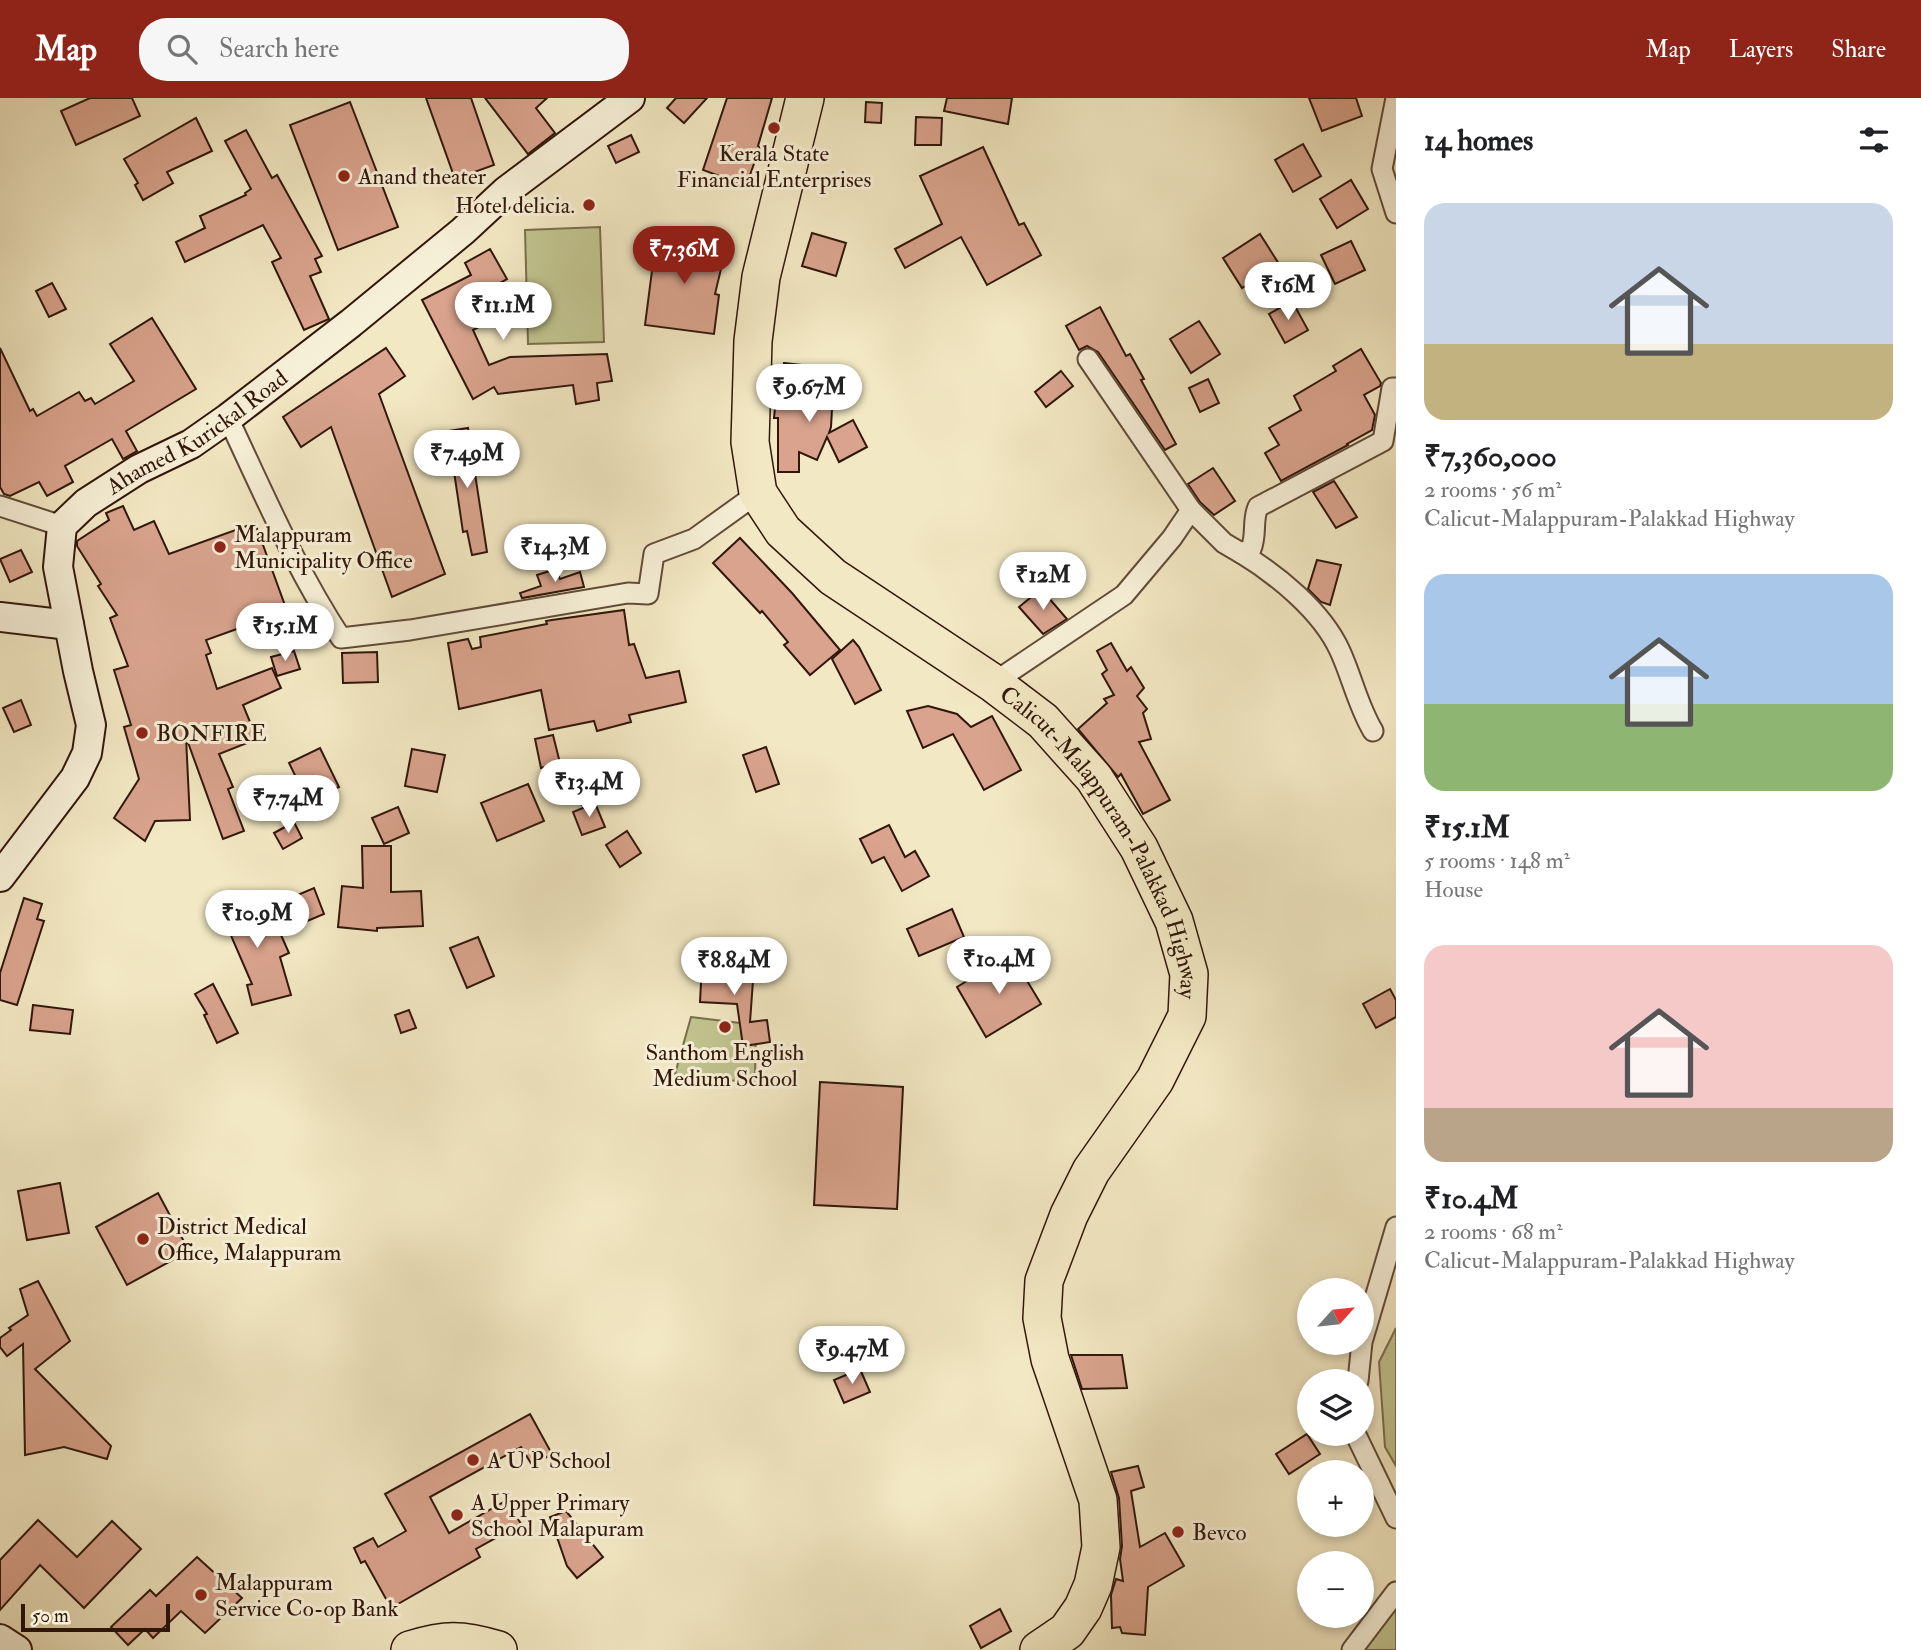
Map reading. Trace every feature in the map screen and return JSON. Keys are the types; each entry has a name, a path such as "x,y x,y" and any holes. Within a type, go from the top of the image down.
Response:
{"highway":[{"name":"Calicut-Malappuram-Palakkad Highway","path":"806,98 761,277 753,341 750,442 758,493 783,531 833,577 993,684 1043,721 1094,779 1139,848 1174,921 1189,974 1187,1016 1155,1080 1091,1171 1069,1215 1044,1281 1042,1318 1050,1359 1098,1500 1101,1547 1093,1585 1083,1608 1067,1631 1039,1650"},
{"path":"410,1650 433,1643 470,1641 498,1650"}],"main road":[{"name":"Ahamed Kurickal Road","path":"62,526 86,503 139,469 191,444 228,418 351,323 463,231 506,191 631,98"},
{"path":"0,877 75,778 87,753 91,725 58,567 62,526"},
{"path":"0,617 69,625"},
{"path":"0,1639 17,1650"}],"street":[{"path":"1396,98 1382,169 1396,213"},
{"path":"1088,359 1191,510 1224,543 1270,571 1325,624 1340,651 1373,731"},
{"path":"1241,553 1251,549 1255,538 1255,513 1258,507 1383,441 1395,385"},
{"path":"228,418 281,530 325,614 341,638 410,630 628,593 648,594 654,554 694,539 758,493"},
{"path":"0,506 62,526"},
{"path":"993,684 1124,595 1172,538 1191,510"},
{"path":"1360,1369 1363,1342 1396,1227"},
{"path":"1361,1446 1396,1518"},
{"path":"1352,1650 1396,1592"}],"green space":[{"path":"600,227 604,342 528,344 525,230"},
{"path":"691,1017 756,1025 755,1083 675,1074"},
{"path":"1396,1328 1396,1466 1385,1447 1379,1362"},
{"path":"1396,1600 1396,1650 1359,1650"}],"building":[{"path":"90,98 132,98 140,116 76,145 61,111"},
{"path":"426,98 471,98 494,165 455,179"},
{"path":"485,98 547,98 536,108 555,133 528,154"},
{"path":"676,98 707,98 684,123 667,108"},
{"path":"727,98 772,98 758,146 760,147 746,186 703,170"},
{"path":"947,98 1012,98 1008,124 944,111"},
{"path":"1309,98 1356,98 1362,116 1322,131"},
{"name":"Anand theater","path":"350,102 398,227 338,250 290,125"},
{"path":"866,102 882,103 881,123 865,122"},
{"path":"916,117 942,118 941,145 915,145"},
{"path":"196,118 212,151 167,172 173,183 143,200 135,185 138,183 124,159"},
{"path":"246,130 272,178 277,175 322,256 315,259 321,272 310,276 329,319 304,330 272,262 281,258 263,225 185,262 176,242 205,228 200,216 246,195 251,189 225,141"},
{"path":"631,135 639,152 616,163 608,146"},
{"path":"1303,144 1321,176 1293,192 1275,160"},
{"path":"983,147 1019,225 1024,223 1041,255 987,285 961,237 905,268 895,249 942,224 920,176"},
{"path":"1351,180 1368,209 1337,228 1320,199"},
{"path":"812,233 846,243 836,276 802,266"},
{"path":"1260,234 1279,264 1242,288 1223,258"},
{"path":"656,236 725,252 715,294 719,295 714,334 645,325 653,263 650,262"},
{"path":"1351,241 1365,270 1335,284 1321,255"},
{"path":"490,249 507,279 491,288 501,312 473,330 489,365 510,357 607,354 612,381 597,383 599,400 576,404 573,385 498,394 494,387 473,399 422,300 471,275 465,263"},
{"path":"52,283 66,309 49,317 36,291"},
{"path":"1292,301 1308,330 1285,343 1269,314"},
{"path":"1100,307 1126,356 1130,354 1144,379 1141,380 1176,444 1165,450 1098,352 1087,346 1079,350 1066,326"},
{"path":"152,318 196,389 126,431 137,451 123,459 112,439 65,466 73,482 47,496 39,482 10,496 4,494 0,487 0,348 30,411 33,409 37,416 79,392 85,401 91,398 95,404 134,381 110,344"},
{"path":"1199,321 1220,354 1191,373 1170,339"},
{"path":"386,348 405,376 379,394 445,574 392,597 331,427 301,447 283,417"},
{"path":"1361,349 1381,383 1364,395 1375,415 1372,430 1281,481 1265,453 1279,445 1269,428 1301,410 1294,396 1336,371 1333,366"},
{"path":"784,363 801,365 799,389 833,391 829,433 853,420 867,447 839,462 827,437 817,460 799,452 799,472 778,472 778,418 774,418 777,389 781,390"},
{"path":"1061,371 1073,386 1046,407 1035,392"},
{"path":"1208,379 1219,403 1200,412 1189,388"},
{"path":"468,428 487,552 472,555 467,531 463,532 448,431"},
{"path":"1213,468 1235,501 1214,515 1200,502 1188,484"},
{"path":"1334,481 1357,517 1336,528 1313,492"},
{"path":"123,506 134,530 154,521 169,554 255,523 287,611 206,640 211,653 206,655 217,689 272,668 281,688 243,705 257,739 219,754 233,787 228,789 244,831 223,839 186,737 190,820 155,821 145,841 114,818 139,779 124,727 131,725 114,670 128,666 110,618 117,615 98,586 101,584 77,546 77,541 109,520 106,513"},
{"path":"740,538 792,593 840,650 810,675 784,645 788,642 762,611 760,613 713,563"},
{"path":"21,550 32,572 10,582 0,559"},
{"path":"1317,560 1341,565 1330,605 1321,602 1308,589"},
{"path":"556,569 560,579 580,572 584,587 522,598 520,593 541,586 537,575"},
{"path":"1041,589 1067,619 1043,634 1019,607"},
{"path":"624,610 629,645 634,644 646,678 679,671 686,702 629,715 631,722 597,731 594,721 549,730 541,690 459,709 448,643 468,639 472,649 481,647 480,637 547,624 546,621"},
{"path":"853,640 881,690 855,704 832,659"},
{"path":"1111,643 1127,671 1131,667 1144,688 1137,696 1147,709 1143,713 1151,739 1139,742 1170,800 1143,814 1121,774 1118,777 1078,729 1107,703 1104,699 1114,695 1102,674 1107,670 1097,651"},
{"path":"294,651 300,669 277,676 271,657"},
{"path":"377,652 378,682 343,683 342,653"},
{"path":"21,700 31,725 14,732 3,708"},
{"path":"928,706 957,714 971,727 992,716 1021,770 984,790 953,734 923,748 907,711"},
{"path":"553,735 560,763 541,768 535,739"},
{"path":"766,747 779,784 756,792 743,755"},
{"path":"320,748 339,787 308,802 289,763"},
{"path":"412,749 445,755 437,792 405,786"},
{"path":"593,767 606,792 582,805 569,780"},
{"path":"528,784 544,821 497,841 481,803"},
{"path":"595,803 605,827 582,835 573,812"},
{"path":"398,807 409,833 384,844 372,818"},
{"path":"294,822 302,838 283,849 274,833"},
{"path":"889,825 905,857 915,851 929,876 902,891 884,857 872,863 860,839"},
{"path":"627,831 641,853 620,867 606,845"},
{"path":"362,846 391,846 391,892 421,891 423,926 377,928 377,931 338,927 342,886 363,888"},
{"path":"314,888 324,914 298,925 288,899"},
{"path":"245,891 259,926 274,919 289,953 280,957 291,995 252,1005 247,985 252,984 219,902"},
{"path":"24,898 42,904 37,919 44,921 17,1005 0,1000 0,973"},
{"path":"952,909 964,937 919,956 907,929"},
{"path":"478,937 494,976 467,988 450,948"},
{"path":"1011,954 1041,1004 986,1037 957,987"},
{"path":"702,964 754,967 750,1022 767,1020 770,1042 743,1046 737,1004 700,1002"},
{"path":"213,984 238,1033 217,1043 204,1015 207,1014 195,994"},
{"path":"1390,989 1396,1000 1396,1017 1376,1028 1363,1004"},
{"path":"33,1005 73,1010 70,1034 30,1030"},
{"path":"409,1010 416,1028 401,1033 395,1015"},
{"path":"820,1082 903,1087 897,1209 814,1205"},
{"path":"60,1183 69,1233 27,1240 18,1191"},
{"name":"District Medical Office, Malappuram","path":"158,1193 189,1251 127,1285 96,1227"},
{"path":"38,1281 70,1341 35,1369 111,1446 107,1459 64,1447 25,1455 23,1344 7,1356 0,1347 0,1338 28,1315 20,1289"},
{"path":"1071,1355 1122,1355 1127,1388 1082,1389"},
{"path":"860,1369 870,1392 844,1403 834,1380"},
{"name":"A Upper Primary School Malapuram","path":"530,1414 552,1454 532,1465 521,1447 430,1497 449,1533 507,1500 521,1524 476,1549 480,1557 391,1608 365,1561 361,1563 354,1548 373,1538 378,1547 406,1531 385,1494"},
{"path":"1297,1440 1297,1446 1315,1446 1320,1454 1311,1460 1297,1460 1297,1469 1289,1474 1276,1454"},
{"path":"1138,1466 1144,1487 1131,1491 1140,1547 1165,1533 1184,1566 1148,1587 1145,1635 1122,1633 1120,1627 1112,1628 1111,1595 1116,1579 1123,1581 1119,1498 1111,1472"},
{"path":"566,1511 603,1557 577,1578 567,1566 550,1517"},
{"path":"38,1520 77,1557 112,1521 141,1549 84,1608 40,1565 0,1610 0,1560"},
{"name":"Malappuram Service Co-op Bank","path":"197,1557 242,1598 205,1633 181,1611 153,1638 145,1629 128,1645 111,1627 150,1590 156,1596"},
{"path":"1000,1609 1011,1631 981,1648 970,1626"}],"place":[{"name":"Kerala State Financial Enterprises","path":"774,128"},
{"name":"Anand theater","path":"344,176"},
{"name":"Hotel delicia.","path":"589,205"},
{"name":"Malappuram Municipality Office","path":"220,547"},
{"name":"BONFIRE","path":"142,733"},
{"name":"Santhom English Medium School","path":"725,1027"},
{"name":"District Medical Office, Malappuram","path":"143,1239"},
{"name":"A U P School","path":"473,1460"},
{"name":"A Upper Primary School Malapuram","path":"457,1515"},
{"name":"Bevco","path":"1178,1532"},
{"name":"Malappuram Service Co-op Bank","path":"201,1595"}]}
